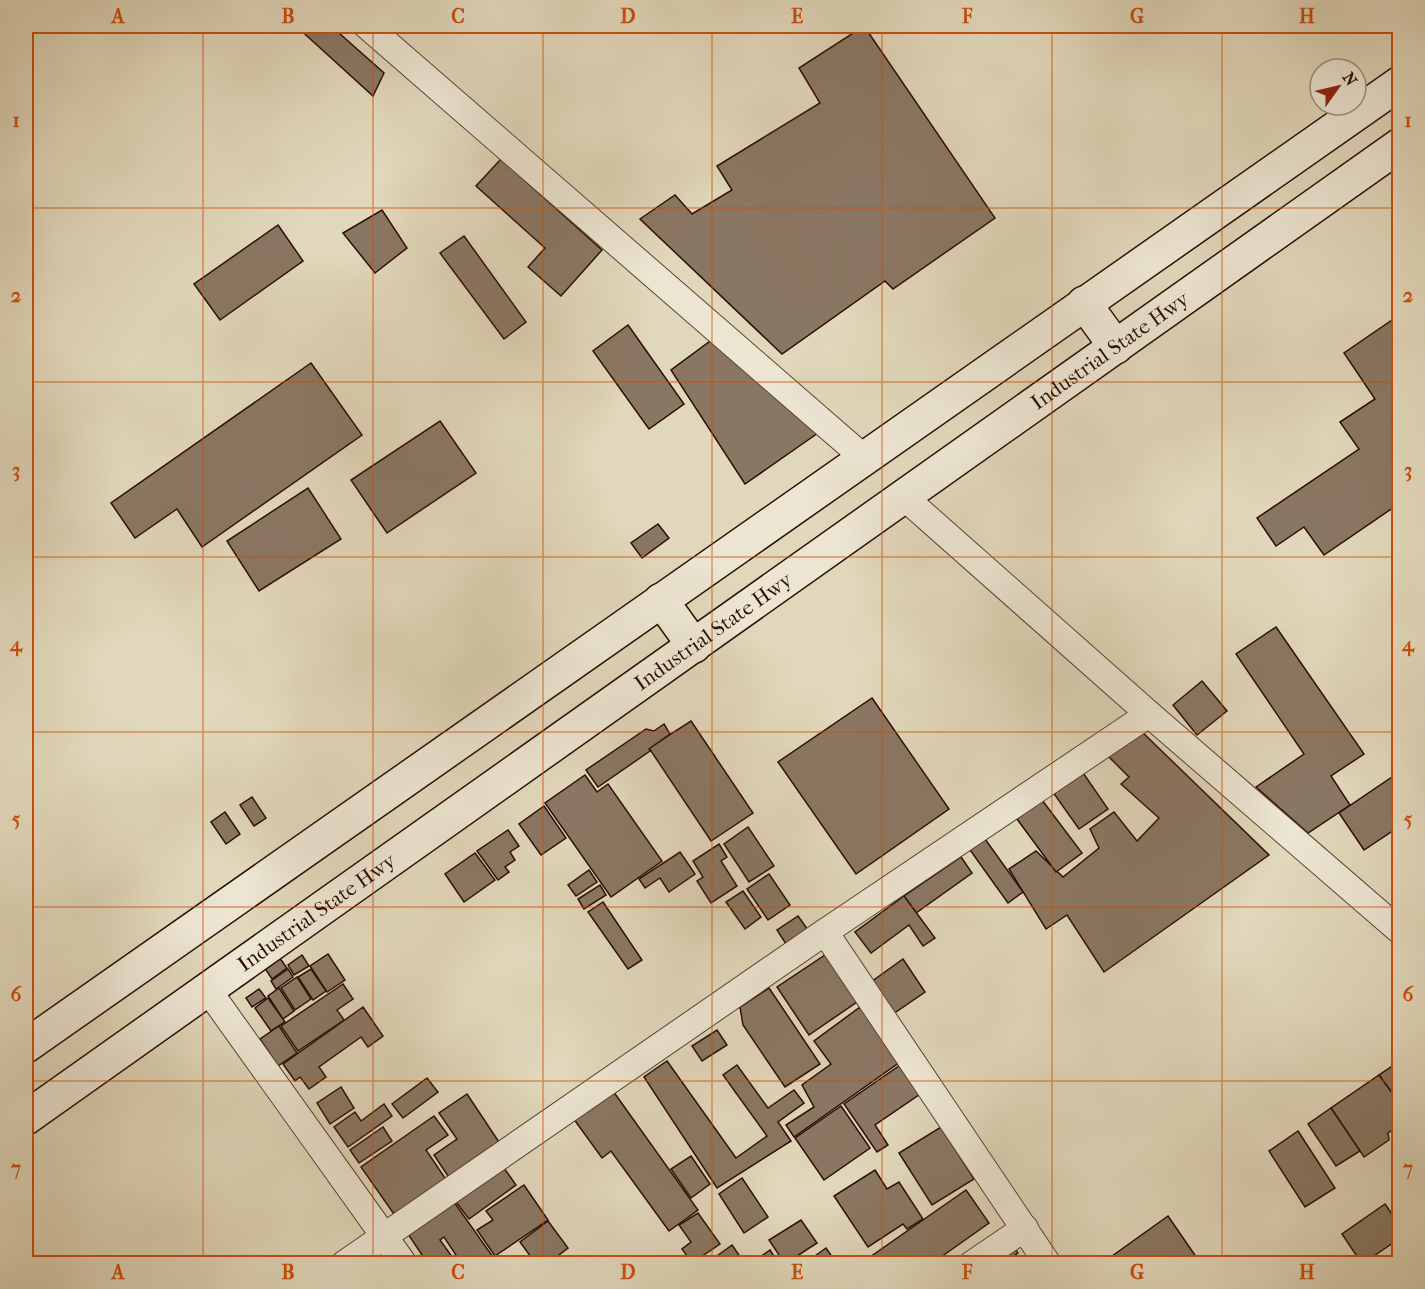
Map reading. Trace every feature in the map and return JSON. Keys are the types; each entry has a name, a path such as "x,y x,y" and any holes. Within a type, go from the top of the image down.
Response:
{"main road":[{"path":"26,1046 1400,83"},
{"name":"Industrial State Hwy","path":"26,1118 1400,145"},
{"path":"1084,303 1116,347"},
{"path":"661,600 694,646"}],"street":[{"path":"367,26 864,457"},
{"path":"904,497 1149,714 1400,931"},
{"path":"344,1263 825,932 1149,714"},
{"path":"825,932 1048,1263"},
{"path":"208,990 404,1263"},
{"path":"972,1263 1025,1228"}],"building":[{"path":"296,26 331,26 384,73 373,96"},
{"path":"864,26 995,218 893,289 885,281 782,354 640,219 675,195 692,214 732,190 717,166 820,103 799,68"},
{"path":"501,159 602,250 561,296 528,267 545,248 476,186"},
{"path":"382,210 407,248 375,273 343,233"},
{"path":"278,225 303,261 220,320 194,284"},
{"path":"464,236 526,322 504,339 440,253"},
{"path":"1395,318 1400,325 1400,503 1324,555 1304,527 1276,546 1257,518 1359,449 1340,422 1375,399 1344,353"},
{"path":"628,325 684,404 649,429 593,351"},
{"path":"713,339 818,433 745,484 671,370"},
{"path":"311,363 362,435 202,547 177,509 135,538 111,503"},
{"path":"440,421 476,473 387,533 351,480"},
{"path":"308,488 341,539 259,591 227,541"},
{"path":"658,524 669,538 642,558 631,543"},
{"path":"1276,627 1364,754 1331,776 1350,805 1308,833 1256,787 1304,754 1236,654"},
{"path":"1202,681 1227,711 1197,735 1173,705"},
{"path":"872,698 949,809 856,874 778,762"},
{"path":"691,721 753,813 711,841 649,748"},
{"path":"664,724 670,734 649,749 650,751 598,787 586,770 646,729 654,731"},
{"path":"1138,728 1269,855 1104,972 1067,915 1046,929 1009,869 1036,851 1063,877 1099,848 1090,829 1114,812 1137,841 1159,818 1121,784 1129,777 1104,752"},
{"path":"1079,767 1108,809 1079,829 1050,788"},
{"path":"1398,773 1400,775 1400,826 1364,850 1339,813"},
{"path":"585,775 597,792 608,784 662,861 611,897 545,803"},
{"path":"252,797 266,818 254,826 240,805"},
{"path":"1042,800 1082,853 1056,872 1017,819"},
{"path":"544,806 566,838 541,855 519,824"},
{"path":"225,812 240,834 226,844 211,822"},
{"path":"748,827 774,866 749,882 724,844"},
{"path":"508,830 519,846 510,852 515,860 505,867 509,872 498,880 477,851"},
{"path":"985,839 1023,892 1008,903 970,850"},
{"path":"719,844 727,857 721,861 737,886 711,903 697,881 703,877 693,861"},
{"path":"680,852 695,874 669,892 660,878 645,888 639,879"},
{"path":"475,853 495,880 464,902 445,874"},
{"path":"961,857 972,873 916,913 904,896"},
{"path":"589,870 597,882 576,896 568,885"},
{"path":"769,874 790,905 768,920 747,889"},
{"path":"600,885 606,895 584,909 578,899"},
{"path":"743,891 761,917 745,929 726,902"},
{"path":"904,896 935,938 923,946 909,925 871,953 855,932"},
{"path":"603,902 642,960 628,969 588,912"},
{"path":"798,916 808,930 786,944 777,930"},
{"path":"328,954 345,980 327,992 310,966"},
{"path":"302,955 309,966 294,975 288,965"},
{"path":"825,955 857,1002 809,1035 777,987"},
{"path":"279,957 287,968 272,979 264,967"},
{"path":"903,959 925,992 893,1014 871,982"},
{"path":"288,969 293,977 276,989 271,981"},
{"path":"311,969 326,991 313,1000 298,977"},
{"path":"297,977 311,999 295,1010 281,988"},
{"path":"343,984 353,999 337,1010 344,1020 298,1051 281,1026"},
{"path":"279,988 294,1011 283,1019 268,996"},
{"path":"769,988 820,1064 785,1087 743,1025 740,1007"},
{"path":"259,989 266,998 252,1007 246,998"},
{"path":"268,998 285,1022 271,1031 255,1008"},
{"path":"363,1007 383,1036 368,1047 361,1037 319,1067 326,1077 309,1089 300,1077 295,1081 283,1064"},
{"path":"860,1007 900,1062 794,1137 786,1125 814,1107 802,1085 831,1064 814,1041"},
{"path":"279,1026 297,1053 278,1066 260,1039"},
{"path":"717,1030 727,1045 702,1061 692,1046"},
{"path":"667,1061 736,1158 767,1136 723,1075 737,1065 768,1108 794,1090 804,1103 778,1122 791,1141 717,1188 644,1077"},
{"path":"906,1061 926,1090 875,1125 888,1145 877,1152 844,1104"},
{"path":"1400,1061 1400,1104 1379,1075"},
{"path":"1379,1075 1400,1104 1400,1125 1388,1133 1389,1140 1364,1157 1331,1108"},
{"path":"427,1078 438,1092 403,1118 392,1104"},
{"path":"341,1087 354,1108 330,1124 317,1103"},
{"path":"613,1091 698,1210 669,1231 611,1151 602,1158 573,1118"},
{"path":"467,1094 501,1145 450,1179 434,1155 457,1139 439,1113"},
{"path":"384,1104 392,1116 348,1147 334,1127 355,1112 361,1121"},
{"path":"841,1106 870,1148 824,1180 795,1138"},
{"path":"1331,1108 1360,1151 1336,1166 1308,1124"},
{"path":"434,1116 448,1135 426,1150 447,1181 396,1217 361,1167"},
{"path":"383,1127 392,1141 359,1163 350,1150"},
{"path":"941,1127 974,1179 932,1205 899,1153"},
{"path":"1298,1131 1335,1188 1305,1207 1269,1151"},
{"path":"691,1156 710,1184 691,1198 671,1169"},
{"path":"504,1168 516,1185 469,1219 456,1202"},
{"path":"875,1170 887,1189 899,1182 923,1219 907,1229 903,1224 868,1247 834,1196"},
{"path":"742,1178 768,1217 744,1233 719,1194"},
{"path":"524,1185 548,1220 495,1256 477,1230 493,1220 486,1211"},
{"path":"966,1190 989,1223 931,1264 860,1264"},
{"path":"454,1202 493,1257 484,1264 462,1264 444,1237 440,1240 455,1261 452,1264 428,1264 408,1234"},
{"path":"1385,1204 1400,1226 1400,1238 1362,1264 1342,1234"},
{"path":"698,1213 720,1244 692,1263 682,1249 691,1242 679,1225"},
{"path":"1168,1216 1201,1264 1101,1264"},
{"path":"801,1220 817,1243 785,1264 769,1240"},
{"path":"548,1221 568,1248 547,1264 536,1264 520,1242"},
{"path":"732,1245 745,1264 706,1264"},
{"path":"1014,1247 1018,1253 1006,1261 1008,1264 989,1264"},
{"path":"826,1248 837,1264 804,1264"},
{"path":"770,1250 779,1264 750,1264"}]}
